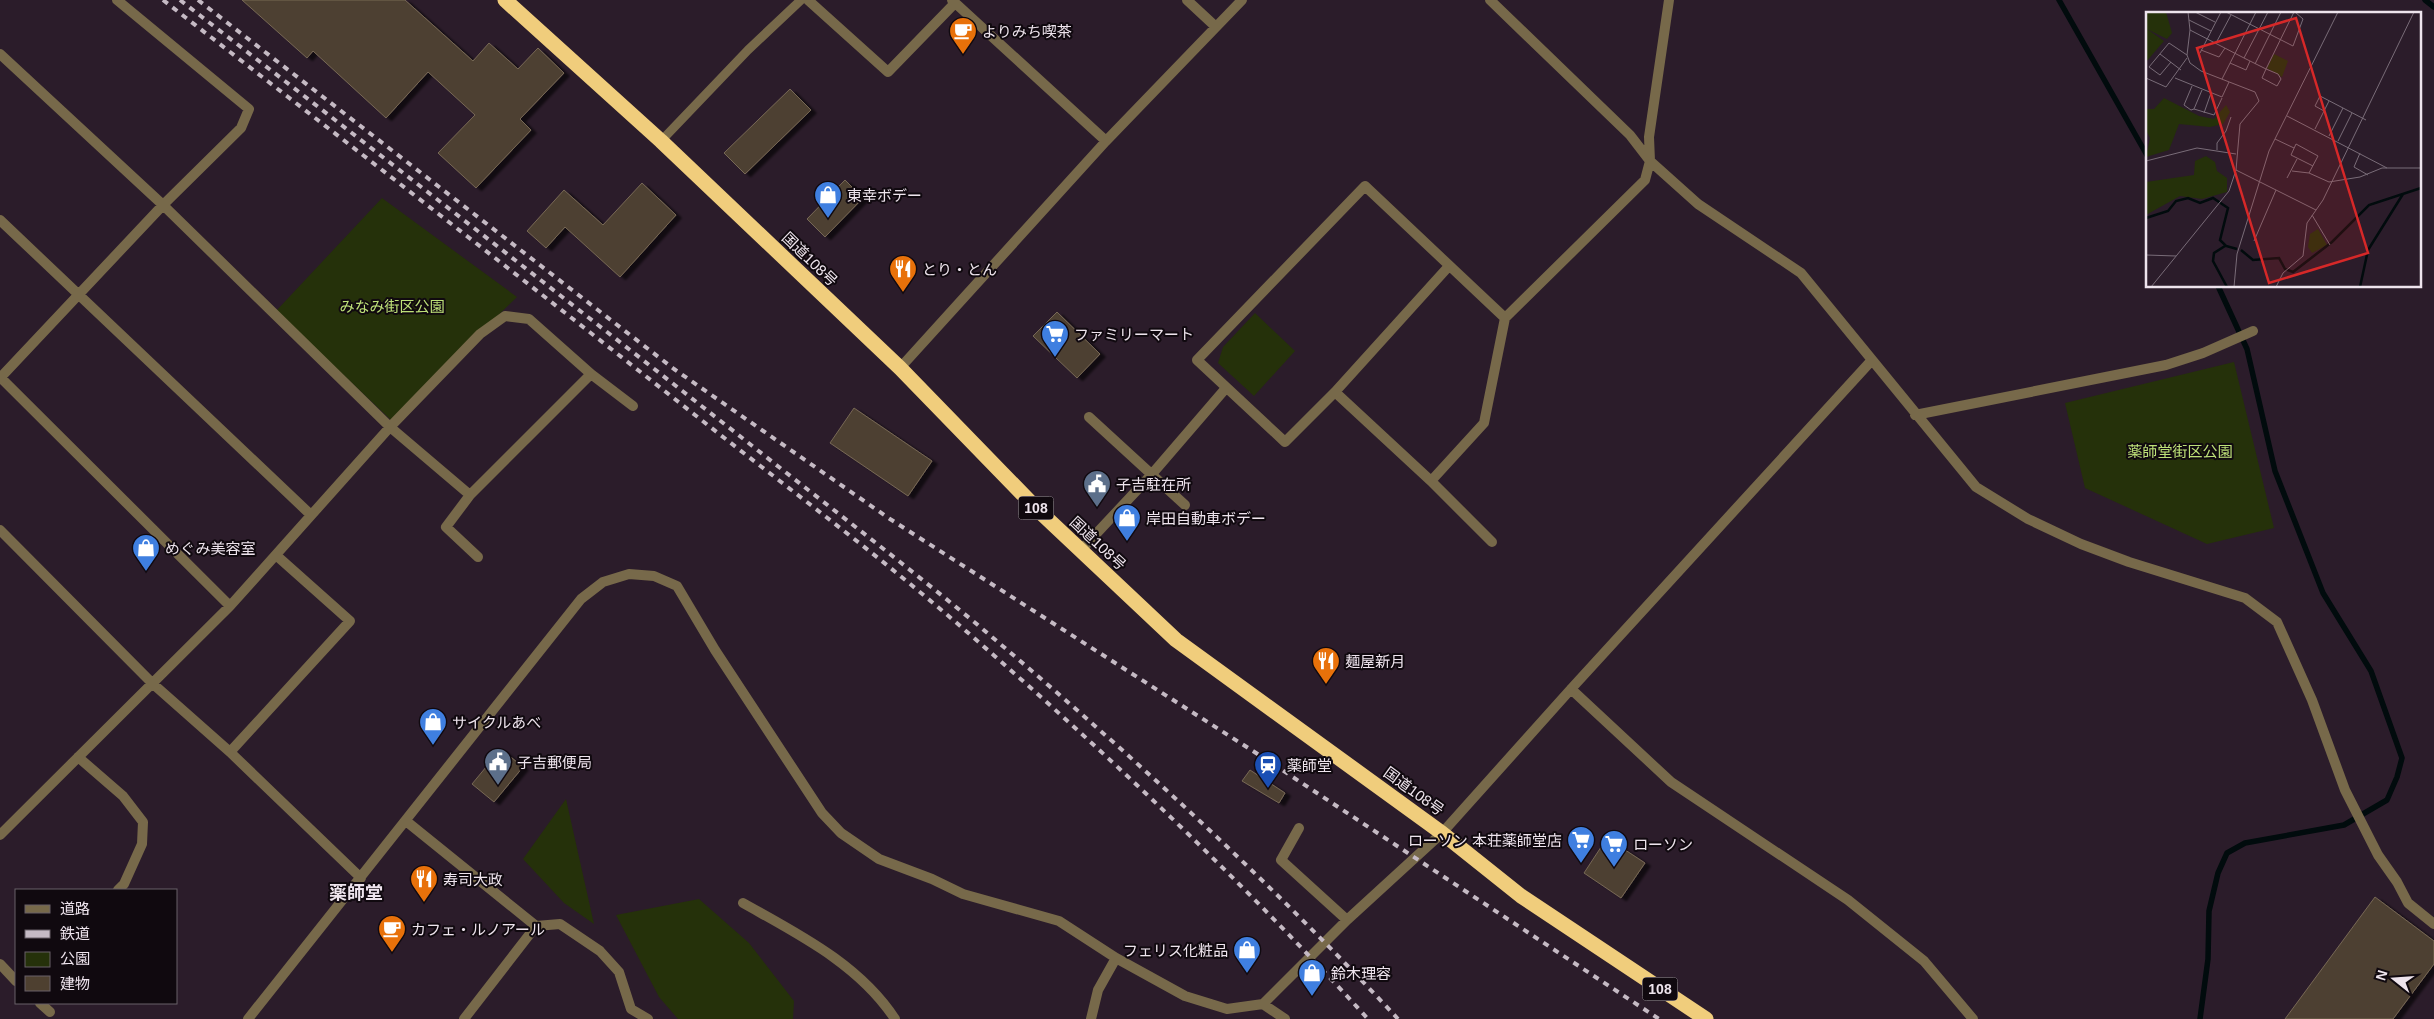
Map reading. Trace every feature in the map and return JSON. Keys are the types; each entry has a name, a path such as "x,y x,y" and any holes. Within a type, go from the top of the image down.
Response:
{"highway":[{"name":"国道108号","path":"505,0 662,141 900,368 1038,510 1176,640 1442,833 1521,896 1706,1019"}],"street":[{"path":"117,0 249,109 241,128 163,205 0,378 230,606"},
{"path":"808,0 888,72 954,2 1106,140"},
{"path":"1187,0 1216,27"},
{"path":"900,368 1106,140 1242,0"},
{"path":"1490,0 1630,135 1650,161 1698,204 1801,273 1915,415 1976,487 2028,519 2081,544 2129,562 2245,598 2277,622 2312,700 2346,790 2378,855 2397,882 2408,904 2434,924"},
{"path":"1431,481 1484,423 1506,318 1645,180 1650,161 1649,138 1668,0"},
{"path":"0,54 163,205 390,427 470,495"},
{"path":"1449,266 1335,392 1285,442 1197,360 1366,186 1506,318"},
{"path":"0,220 311,515"},
{"path":"0,835 4,824 78,757 230,606 277,556 390,427 480,334 505,316 529,319 591,374 633,406"},
{"path":"1915,415 2166,365 2203,353 2253,331"},
{"path":"248,1019 581,599 603,582 629,574 654,576 678,586 715,650 822,813 841,833 879,859 932,879 963,894 1059,921 1116,958 1185,996 1227,1009 1262,1004 1347,920 1442,833 1872,360"},
{"path":"478,557 446,527 470,495 591,374"},
{"path":"1081,550 1152,474 1226,388"},
{"path":"1335,392 1431,481 1492,542"},
{"path":"1088,417 1185,505"},
{"path":"0,530 152,683 230,752 361,878"},
{"path":"230,752 350,621 277,556"},
{"path":"1571,689 1672,782 1848,900 1924,961 1973,1019"},
{"path":"78,757 123,796 143,822 142,844 124,884 119,889"},
{"path":"406,821 536,926 560,924 600,951 619,972 631,1009 648,1019"},
{"path":"1298,828 1281,860 1347,920"},
{"path":"743,903 822,947 863,982 887,1008 894,1019"},
{"path":"465,1019 536,926"},
{"path":"1091,1019 1098,990 1116,958"},
{"path":"0,964 15,980"},
{"path":"41,1004 50,1012"},
{"path":"1262,1004 1285,1019"}],"lane":[{"path":"662,141 748,50 801,0"}],"green space":[{"name":"みなみ街区公園","path":"382,198 517,297 391,420 276,311"},
{"path":"1255,313 1295,351 1254,396 1218,363 1223,347"},
{"name":"薬師堂街区公園","path":"2234,362 2274,528 2207,544 2085,488 2065,403"},
{"path":"566,799 594,924 564,903 523,859"},
{"path":"699,899 749,943 794,1001 793,1019 678,1019 659,997 616,915"}],"building":[{"path":"242,0 405,0 473,61 489,43 518,69 538,48 564,73 520,119 531,130 476,188 438,153 475,115 428,72 386,118 313,51 307,58"},
{"path":"790,89 811,110 745,174 724,153"},
{"path":"845,180 863,198 825,237 807,219"},
{"path":"642,183 676,215 620,277 565,227 546,248 527,231 564,190 603,225"},
{"path":"1057,312 1100,354 1077,378 1033,336"},
{"path":"854,408 932,461 908,496 830,443"},
{"path":"501,749 523,767 494,802 472,784"},
{"path":"1250,770 1285,793 1279,803 1242,781"},
{"name":"ローソン","path":"1607,838 1645,863 1621,898 1584,873"},
{"path":"2375,897 2434,941 2434,964 2393,1019 2285,1019"}],"waterway":[{"path":"2059,0 2146,153"},
{"path":"2425,0 2434,7"},
{"path":"2200,1019 2208,959 2209,911 2218,873 2227,853 2245,843 2344,825 2387,800 2397,777 2402,758 2371,671 2323,593 2275,471 2247,349 2219,288"}],"railway":[{"path":"163,0 836,525 940,609 1026,683 1177,823 1274,919 1368,1019"},
{"path":"180,0 890,554 1034,672 1141,767 1247,866 1349,967 1398,1019"},
{"path":"198,0 674,369 890,519 1267,760 1659,1019"}],"place":[{"name":"よりみち喫茶","path":"963,55"},
{"name":"東幸ボデー","path":"828,219"},
{"name":"とり・とん","path":"903,293"},
{"name":"ファミリーマート","path":"1055,358"},
{"name":"子吉駐在所","path":"1097,508"},
{"name":"岸田自動車ボデー","path":"1127,542"},
{"name":"めぐみ美容室","path":"146,572"},
{"name":"麺屋新月","path":"1326,685"},
{"name":"サイクルあべ","path":"433,746"},
{"name":"子吉郵便局","path":"498,786"},
{"name":"薬師堂","path":"1268,789"},
{"name":"ローソン 本荘薬師堂店","path":"1581,864"},
{"name":"ローソン","path":"1614,868"},
{"name":"寿司大政","path":"424,903"},
{"name":"カフェ・ルノアール","path":"392,953"},
{"name":"フェリス化粧品","path":"1247,974"},
{"name":"鈴木理容","path":"1312,997"}],"district":[{"name":"薬師堂","path":"356,893"}]}
